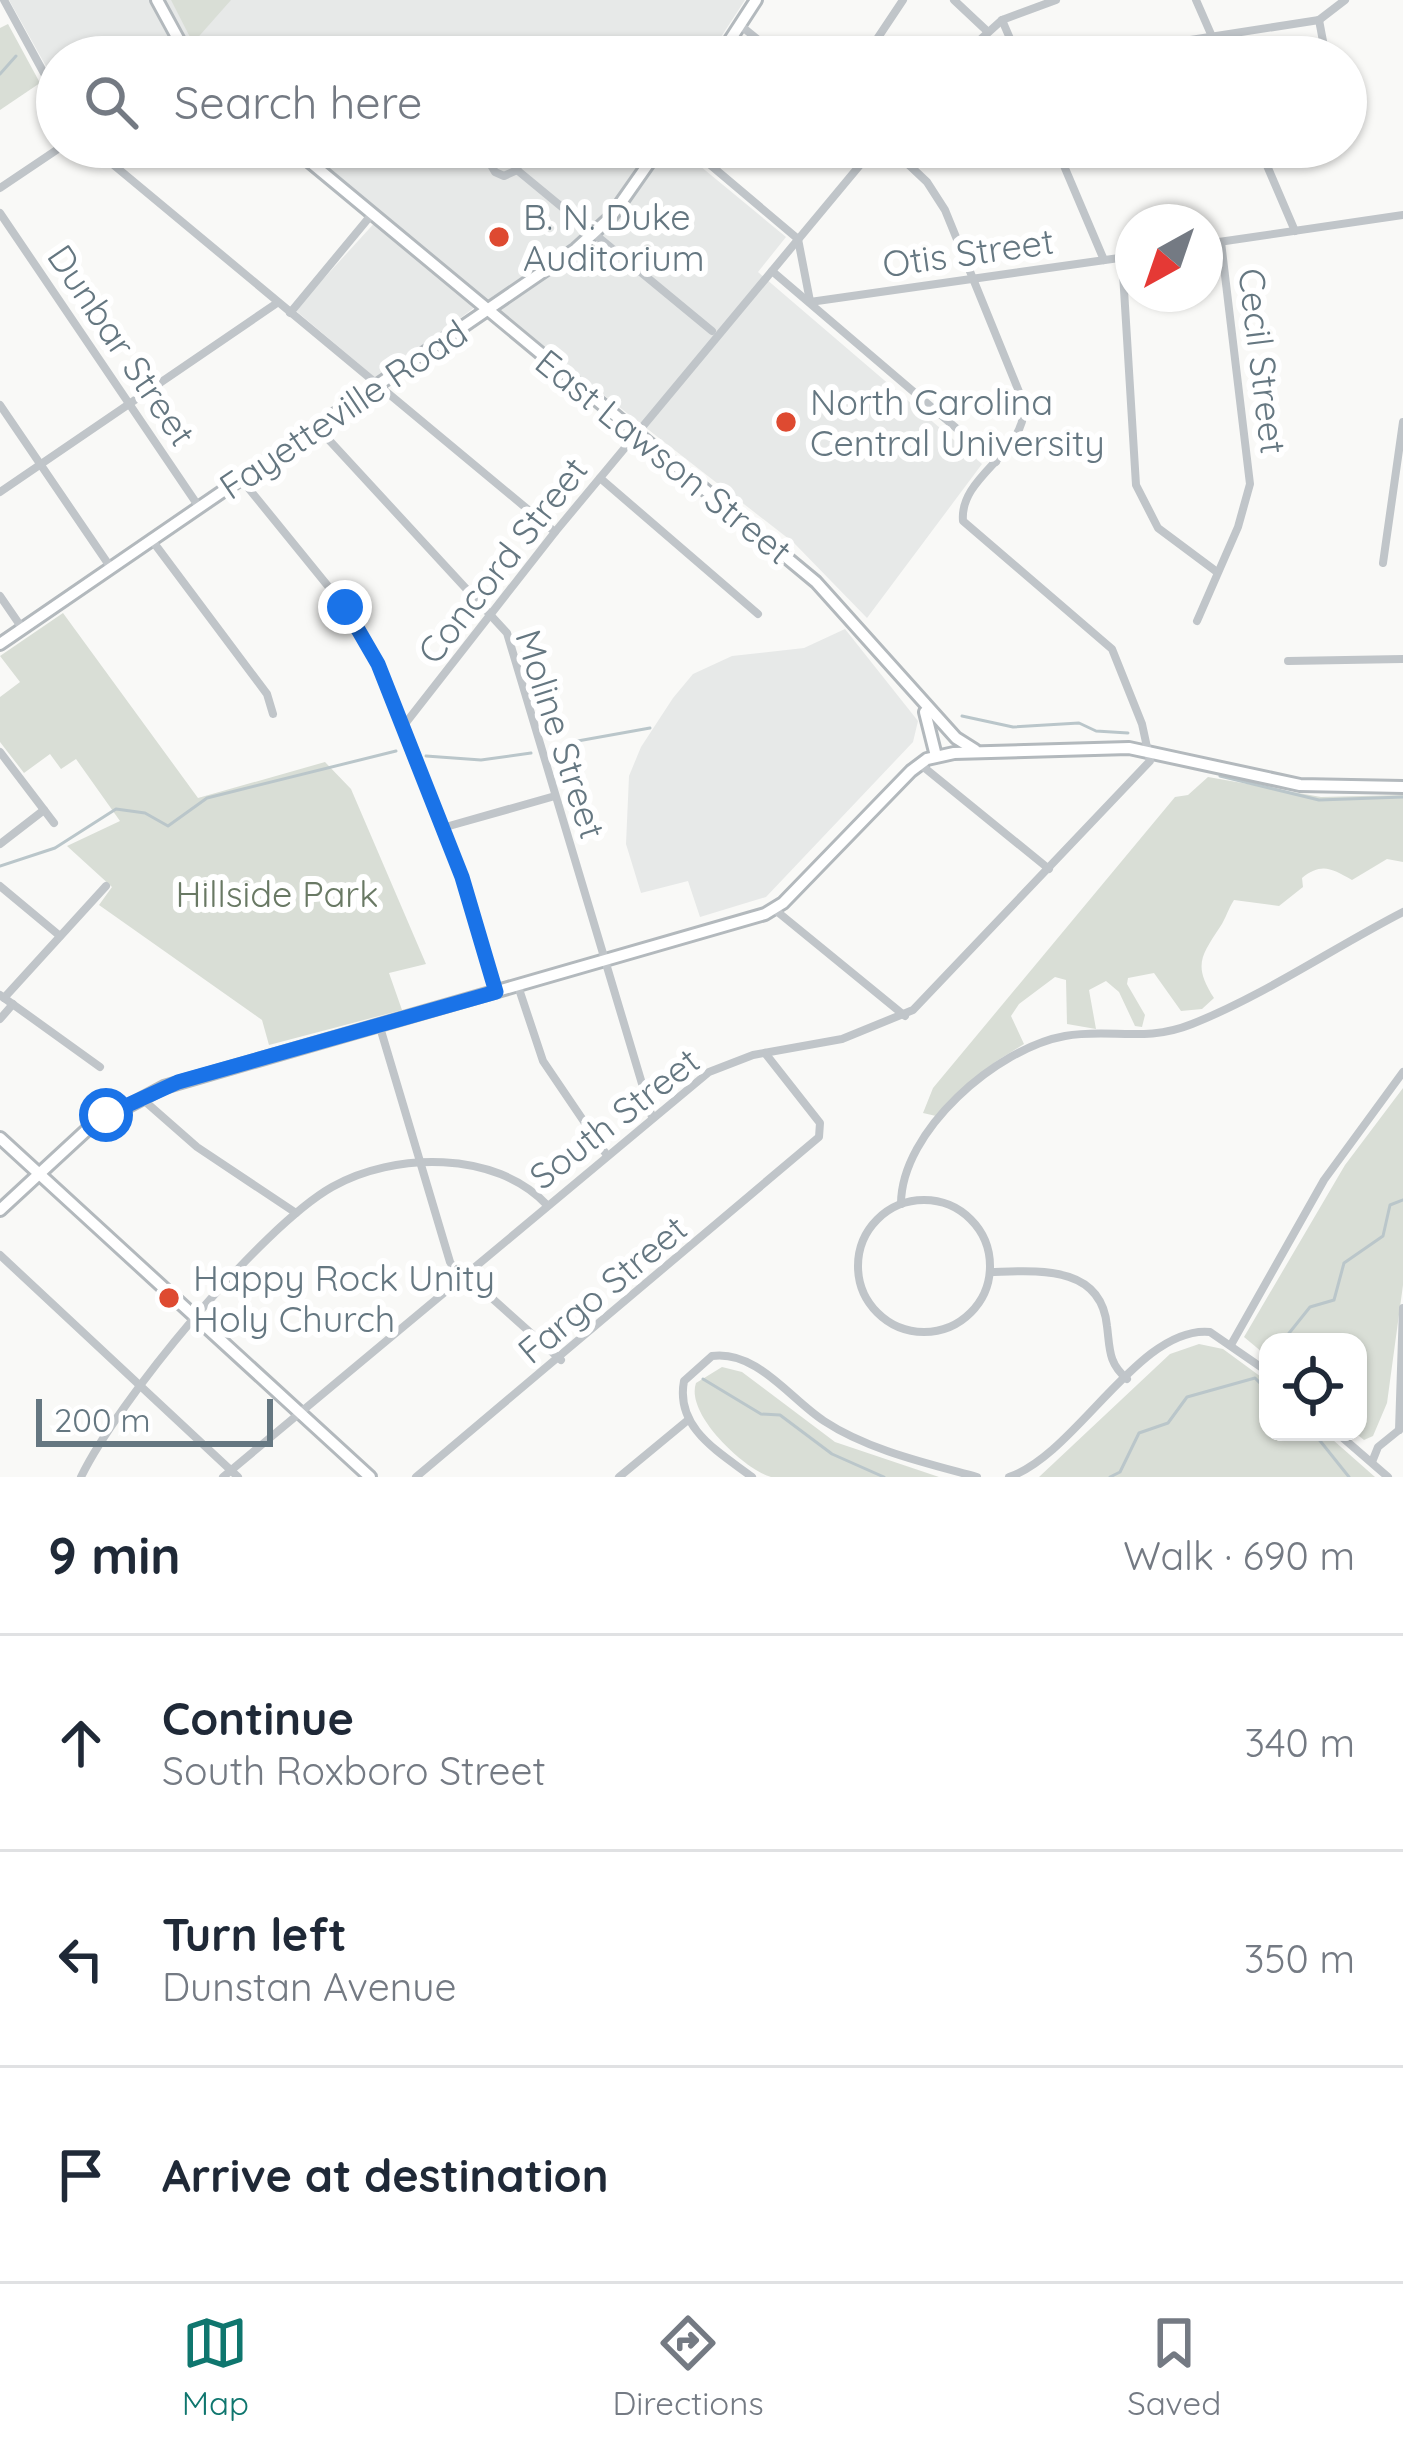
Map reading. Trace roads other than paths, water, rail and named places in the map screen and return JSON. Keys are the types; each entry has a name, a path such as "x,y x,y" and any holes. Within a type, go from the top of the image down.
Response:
{"street":[{"path":"4,0 36,59"},
{"path":"158,0 177,36"},
{"path":"733,36 756,0"},
{"path":"879,36 903,0"},
{"path":"954,0 987,31"},
{"path":"982,36 1002,20 1056,0"},
{"path":"1196,0 1212,36"},
{"path":"1218,36 1319,20 1345,0"},
{"path":"1002,20 1009,36"},
{"path":"1319,20 1322,36"},
{"path":"740,25 753,36"},
{"path":"0,188 36,164"},
{"path":"117,168 555,532"},
{"name":"East Lawson Street","path":"317,168 816,582 940,722 978,751"},
{"path":"492,168 504,176 517,170 712,331"},
{"name":"Fayetteville Road","path":"0,644 488,311 594,233 644,168"},
{"path":"713,168 798,239 810,302"},
{"name":"Concord Street","path":"401,729 555,532 857,168"},
{"path":"910,168 937,196 1024,404 1022,428 963,507 966,526 1112,649 1151,750"},
{"path":"1065,168 1104,260"},
{"name":"Cecil Street","path":"1268,168 1295,231"},
{"name":"Dunbar Street","path":"0,213 199,507"},
{"path":"290,313 372,214"},
{"path":"1223,242 1403,215"},
{"name":"Otis Street","path":"810,302 1115,258"},
{"name":"Cecil Street","path":"1197,621 1247,501 1250,467 1223,258"},
{"path":"772,271 996,462"},
{"path":"0,492 277,303"},
{"path":"1130,312 1136,485 1158,528 1217,572"},
{"path":"0,405 111,568"},
{"path":"1383,563 1403,422"},
{"name":"Moline Street","path":"317,427 511,642 652,1117"},
{"path":"600,478 758,614"},
{"path":"241,479 356,622 442,828 496,992"},
{"path":"152,539 267,694 273,714"},
{"path":"0,596 22,628"},
{"path":"1288,661 1403,659"},
{"name":"East Lawson Street","path":"909,689 928,718 941,755"},
{"path":"940,722 941,755"},
{"path":"0,1210 91,1126 140,1097 774,909 920,764 941,755 1151,750 1300,785 1403,787"},
{"name":"South Street","path":"230,1475 709,1072 765,1052 830,1042 905,1016 1142,775 1151,750"},
{"path":"0,752 54,823"},
{"path":"920,764 1049,869"},
{"path":"442,828 555,796"},
{"path":"0,844 44,810"},
{"path":"0,886 60,936"},
{"path":"0,1019 6,999 106,886"},
{"path":"774,909 905,1016"},
{"path":"902,1204 902,1180 926,1138 969,1090 1012,1056 1070,1035 1138,1037 1184,1027 1403,912"},
{"path":"518,986 543,1060 606,1154"},
{"path":"6,999 100,1067"},
{"path":"380,1024 450,1262 561,1360"},
{"name":"Fargo Street","path":"416,1477 561,1360 819,1137 820,1123 765,1052"},
{"path":"1232,1343 1324,1180 1403,1072"},
{"path":"140,1097 197,1147 296,1213"},
{"path":"0,1138 370,1477"},
{"path":"81,1477 117,1412 197,1319 296,1213 358,1175 419,1164 481,1168 514,1181 547,1205"},
{"path":"938,1201 965,1214 987,1244 990,1273 975,1309 951,1327 922,1332 885,1319 866,1297 858,1259 872,1225 902,1204 938,1201"},
{"path":"0,1255 230,1475"},
{"path":"990,1273 1047,1271 1081,1281 1100,1301 1111,1360 1126,1379"},
{"path":"1372,1462 1378,1447 1401,1431 1403,1308"},
{"path":"1009,1477 1045,1454 1126,1379 1190,1333 1208,1332 1232,1343 1259,1365"},
{"path":"752,1477 688,1420 682,1388 688,1374 705,1358 735,1356 841,1432 976,1477"},
{"path":"619,1477 688,1420"},
{"path":"1347,1441 1388,1477"}],"waterway":[{"path":"0,74 16,56"},
{"path":"962,716 1013,727 1079,723 1096,731 1128,733"},
{"path":"553,751 572,742 650,728"},
{"path":"0,866 55,848 116,809 145,813 168,826 207,798 396,751"},
{"path":"426,756 481,760 531,753"},
{"path":"1220,776 1319,800 1403,797"},
{"path":"1289,1333 1310,1307 1334,1300 1344,1263 1383,1236 1390,1205 1403,1200"},
{"path":"1110,1477 1120,1472 1139,1433 1168,1423 1187,1397 1255,1378 1259,1382"},
{"path":"703,1379 761,1414 780,1415 832,1454 884,1477"},
{"path":"1320,1441 1349,1477"}],"place":[{"name":"B. N. Duke Auditorium","path":"499,237"},
{"name":"North Carolina Central University","path":"786,422"},
{"name":"Happy Rock Unity Holy Church","path":"169,1298"}],"park label":[{"name":"Hillside Park","path":"277,893"}]}
